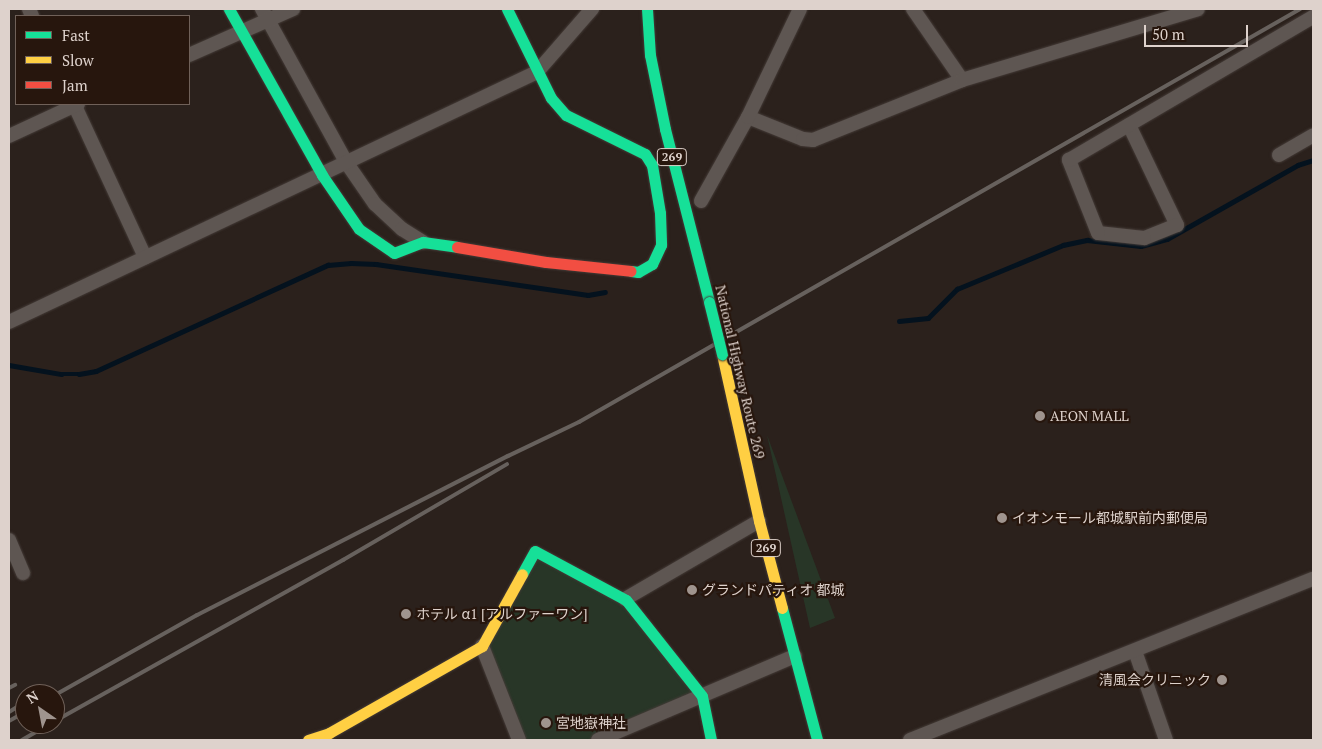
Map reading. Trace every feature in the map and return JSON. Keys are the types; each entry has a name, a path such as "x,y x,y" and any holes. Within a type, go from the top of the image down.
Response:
{"main road":[{"path":"229,9 240,32 322,175 349,217 359,229 381,246 394,253 423,242 536,261 638,272 652,264 661,245 662,212 652,165 645,154 566,116 551,98 507,9"},
{"name":"National Highway Route 269","path":"647,9 650,55 665,129 722,354 759,521 817,740"},
{"path":"308,740 331,736 482,646 535,551 625,600 702,696 711,740"}],"street":[{"path":"190,55 240,32 266,14 294,9"},
{"path":"9,322 537,72 592,9"},
{"path":"701,201 748,117 800,9"},
{"path":"913,9 962,80"},
{"path":"748,117 803,139 813,140 962,80 1198,9"},
{"path":"266,14 346,162 375,204 402,229 423,242"},
{"path":"1129,125 1177,225 1144,238 1098,233 1069,160 1313,17"},
{"path":"9,136 73,105"},
{"path":"75,105 145,257"},
{"path":"1279,155 1313,136"},
{"path":"625,600 759,521"},
{"path":"9,540 23,573"},
{"path":"910,740 1313,579"},
{"path":"482,646 518,740"},
{"path":"1135,651 1166,740"},
{"path":"598,740 795,656"}],"green space":[{"path":"767,435 835,618 810,628"},
{"path":"535,551 626,600 702,696 598,740 519,740 482,646"}],"waterway":[{"path":"899,321 928,318 957,289 1063,245 1087,240 1141,246 1167,239 1298,165 1313,160"},
{"path":"9,365 61,374 79,374 96,371 328,265 351,263 376,264 588,295 605,292"}],"railway":[{"path":"65,689 197,615 508,456 579,422 1300,9"},
{"path":"65,715 343,560 507,464"},
{"path":"9,688 15,685"},
{"path":"9,712 15,708"},
{"path":"9,721 15,718"},
{"path":"22,740 32,734"}],"traffic: fast":[{"path":"229,9 322,175 359,229 394,253 423,242 457,247"},
{"path":"507,9 551,98 566,115 645,154 652,165 660,213 661,245 652,264 638,272 631,271"},
{"path":"647,9 650,55 665,129 709,302"},
{"path":"709,302 722,354"},
{"path":"522,574 535,551 626,600 702,696 711,740"},
{"path":"782,608 817,740"}],"traffic: slow":[{"path":"722,354 759,521 782,608"},
{"path":"308,740 329,733 482,646 522,574"}],"traffic: jam":[{"path":"457,247 546,262 631,271"}],"place":[{"name":"AEON MALL","path":"1040,416"},
{"name":"イオンモール都城駅前内郵便局","path":"1002,518"},
{"name":"グランドパティオ 都城","path":"692,590"},
{"name":"ホテル α1 [アルファーワン]","path":"406,614"},
{"name":"清風会クリニック","path":"1222,680"},
{"name":"宮地嶽神社","path":"546,723"}]}
